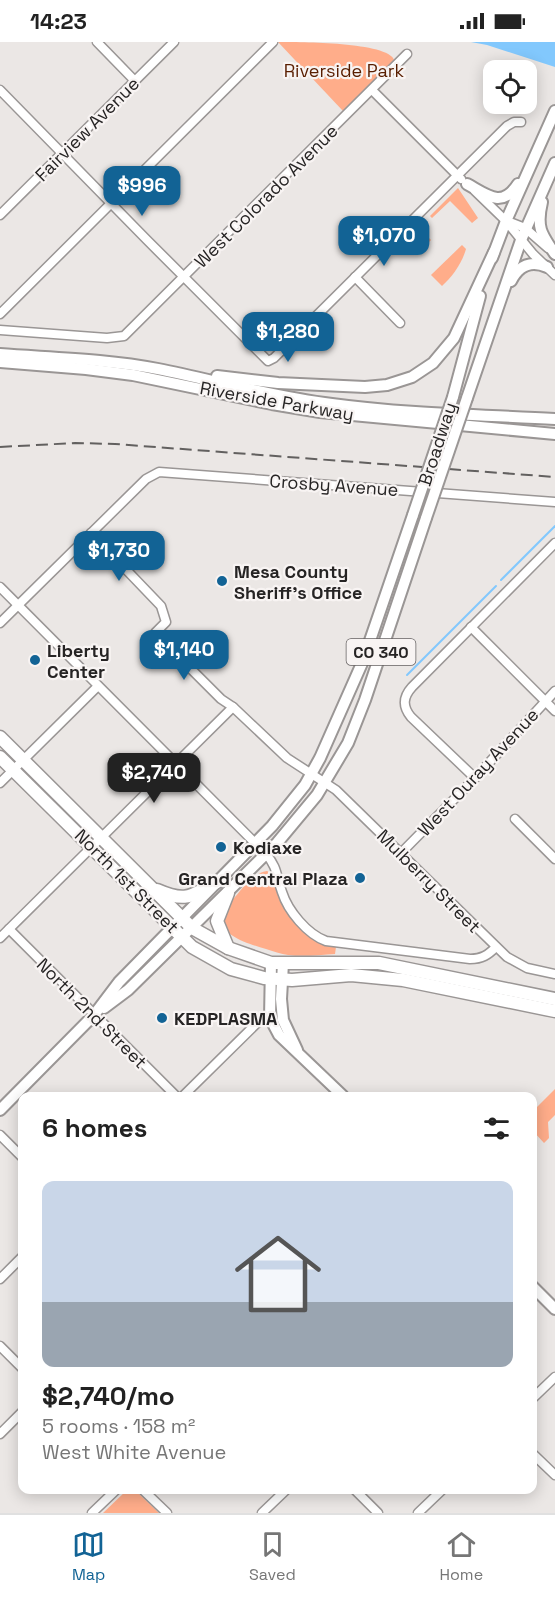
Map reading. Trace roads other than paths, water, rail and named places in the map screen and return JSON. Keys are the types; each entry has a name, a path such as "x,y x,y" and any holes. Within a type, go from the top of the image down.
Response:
{"highway":[{"name":"North 1st Street","path":"0,737 151,887 177,922 182,937 202,954 231,969 276,979 292,980 351,975 381,977 555,1011"},
{"name":"North 1st Street","path":"0,757 92,847 177,922 228,948 277,963 379,963 555,999"},
{"path":"151,887 172,896 184,898 217,882"},
{"path":"228,893 216,921 228,948"}],"main road":[{"name":"Broadway","path":"312,773 363,661 453,397 494,252 555,111"},
{"path":"467,184 494,198 507,197 539,147"},
{"name":"Broadway","path":"326,782 356,725 525,228 555,164"},
{"path":"555,164 542,202 539,219 540,230 555,254"},
{"path":"157,369 300,384 365,387 401,382 423,371 448,346 494,252"},
{"path":"496,311 517,271 534,263 551,271"},
{"name":"Riverside Parkway","path":"0,354 94,361 157,369 283,397 335,405 555,419"},
{"name":"Riverside Parkway","path":"0,362 141,376 320,412 555,434"},
{"name":"CO 340","path":"177,922 284,813 312,773"},
{"name":"CO 340","path":"182,937 297,822 326,782"},
{"path":"0,1110 94,1015 119,982 177,922"},
{"path":"94,1015 128,990 182,937"},
{"path":"277,963 270,1018 279,1035 337,1092"},
{"path":"276,979 283,1020 297,1051"},
{"path":"537,1291 555,1308"}],"street":[{"path":"98,42 135,81"},
{"name":"Fairview Avenue","path":"0,215 174,42"},
{"path":"0,314 273,42"},
{"name":"West Colorado Avenue","path":"0,330 107,338 124,336 407,54"},
{"path":"0,90 268,361 274,358 507,126 514,122 521,122"},
{"path":"372,90 506,221 551,271"},
{"path":"506,221 525,228 555,254"},
{"path":"355,277 400,323"},
{"name":"Crosby Avenue","path":"91,532 150,476 159,472 555,502"},
{"path":"0,623 91,532"},
{"name":"Mulberry Street","path":"91,532 161,606 166,622 155,633 221,699 287,758 326,782 496,947 519,966 555,974"},
{"path":"475,778 411,717 405,705 405,696 555,543"},
{"path":"0,587 266,854 275,865 284,897 296,916 316,936 323,940 470,959 489,954 496,947"},
{"path":"471,627 555,711"},
{"path":"0,783 98,686"},
{"name":"West Ouray Avenue","path":"400,853 475,778 555,691"},
{"path":"0,938 232,707"},
{"path":"515,819 555,859"},
{"name":"North 2nd Street","path":"9,929 172,1092"},
{"path":"187,1092 254,1026 270,1018"},
{"path":"0,1135 18,1153"},
{"path":"0,1279 18,1261"},
{"path":"0,1346 18,1364"},
{"path":"537,1394 555,1377"},
{"path":"0,1434 18,1416"},
{"path":"537,1458 555,1475"},
{"path":"92,1513 112,1494"},
{"path":"147,1494 166,1513"},
{"path":"262,1513 282,1494"},
{"path":"359,1494 378,1513"},
{"path":"418,1513 437,1494"}],"water":[{"path":"471,42 555,42 555,67 537,60"}],"waterway":[{"path":"501,580 555,526"},
{"path":"407,675 496,586"}],"railway":[{"path":"0,447 75,443 115,444 555,477"}],"place":[{"name":"Mesa County Sheriff's Office","path":"222,581"},
{"name":"Liberty Center","path":"35,660"},
{"name":"Kodiaxe","path":"221,847"},
{"name":"Grand Central Plaza","path":"360,878"},
{"name":"KEDPLASMA","path":"162,1018"}],"park label":[{"name":"Riverside Park","path":"344,70"}]}
